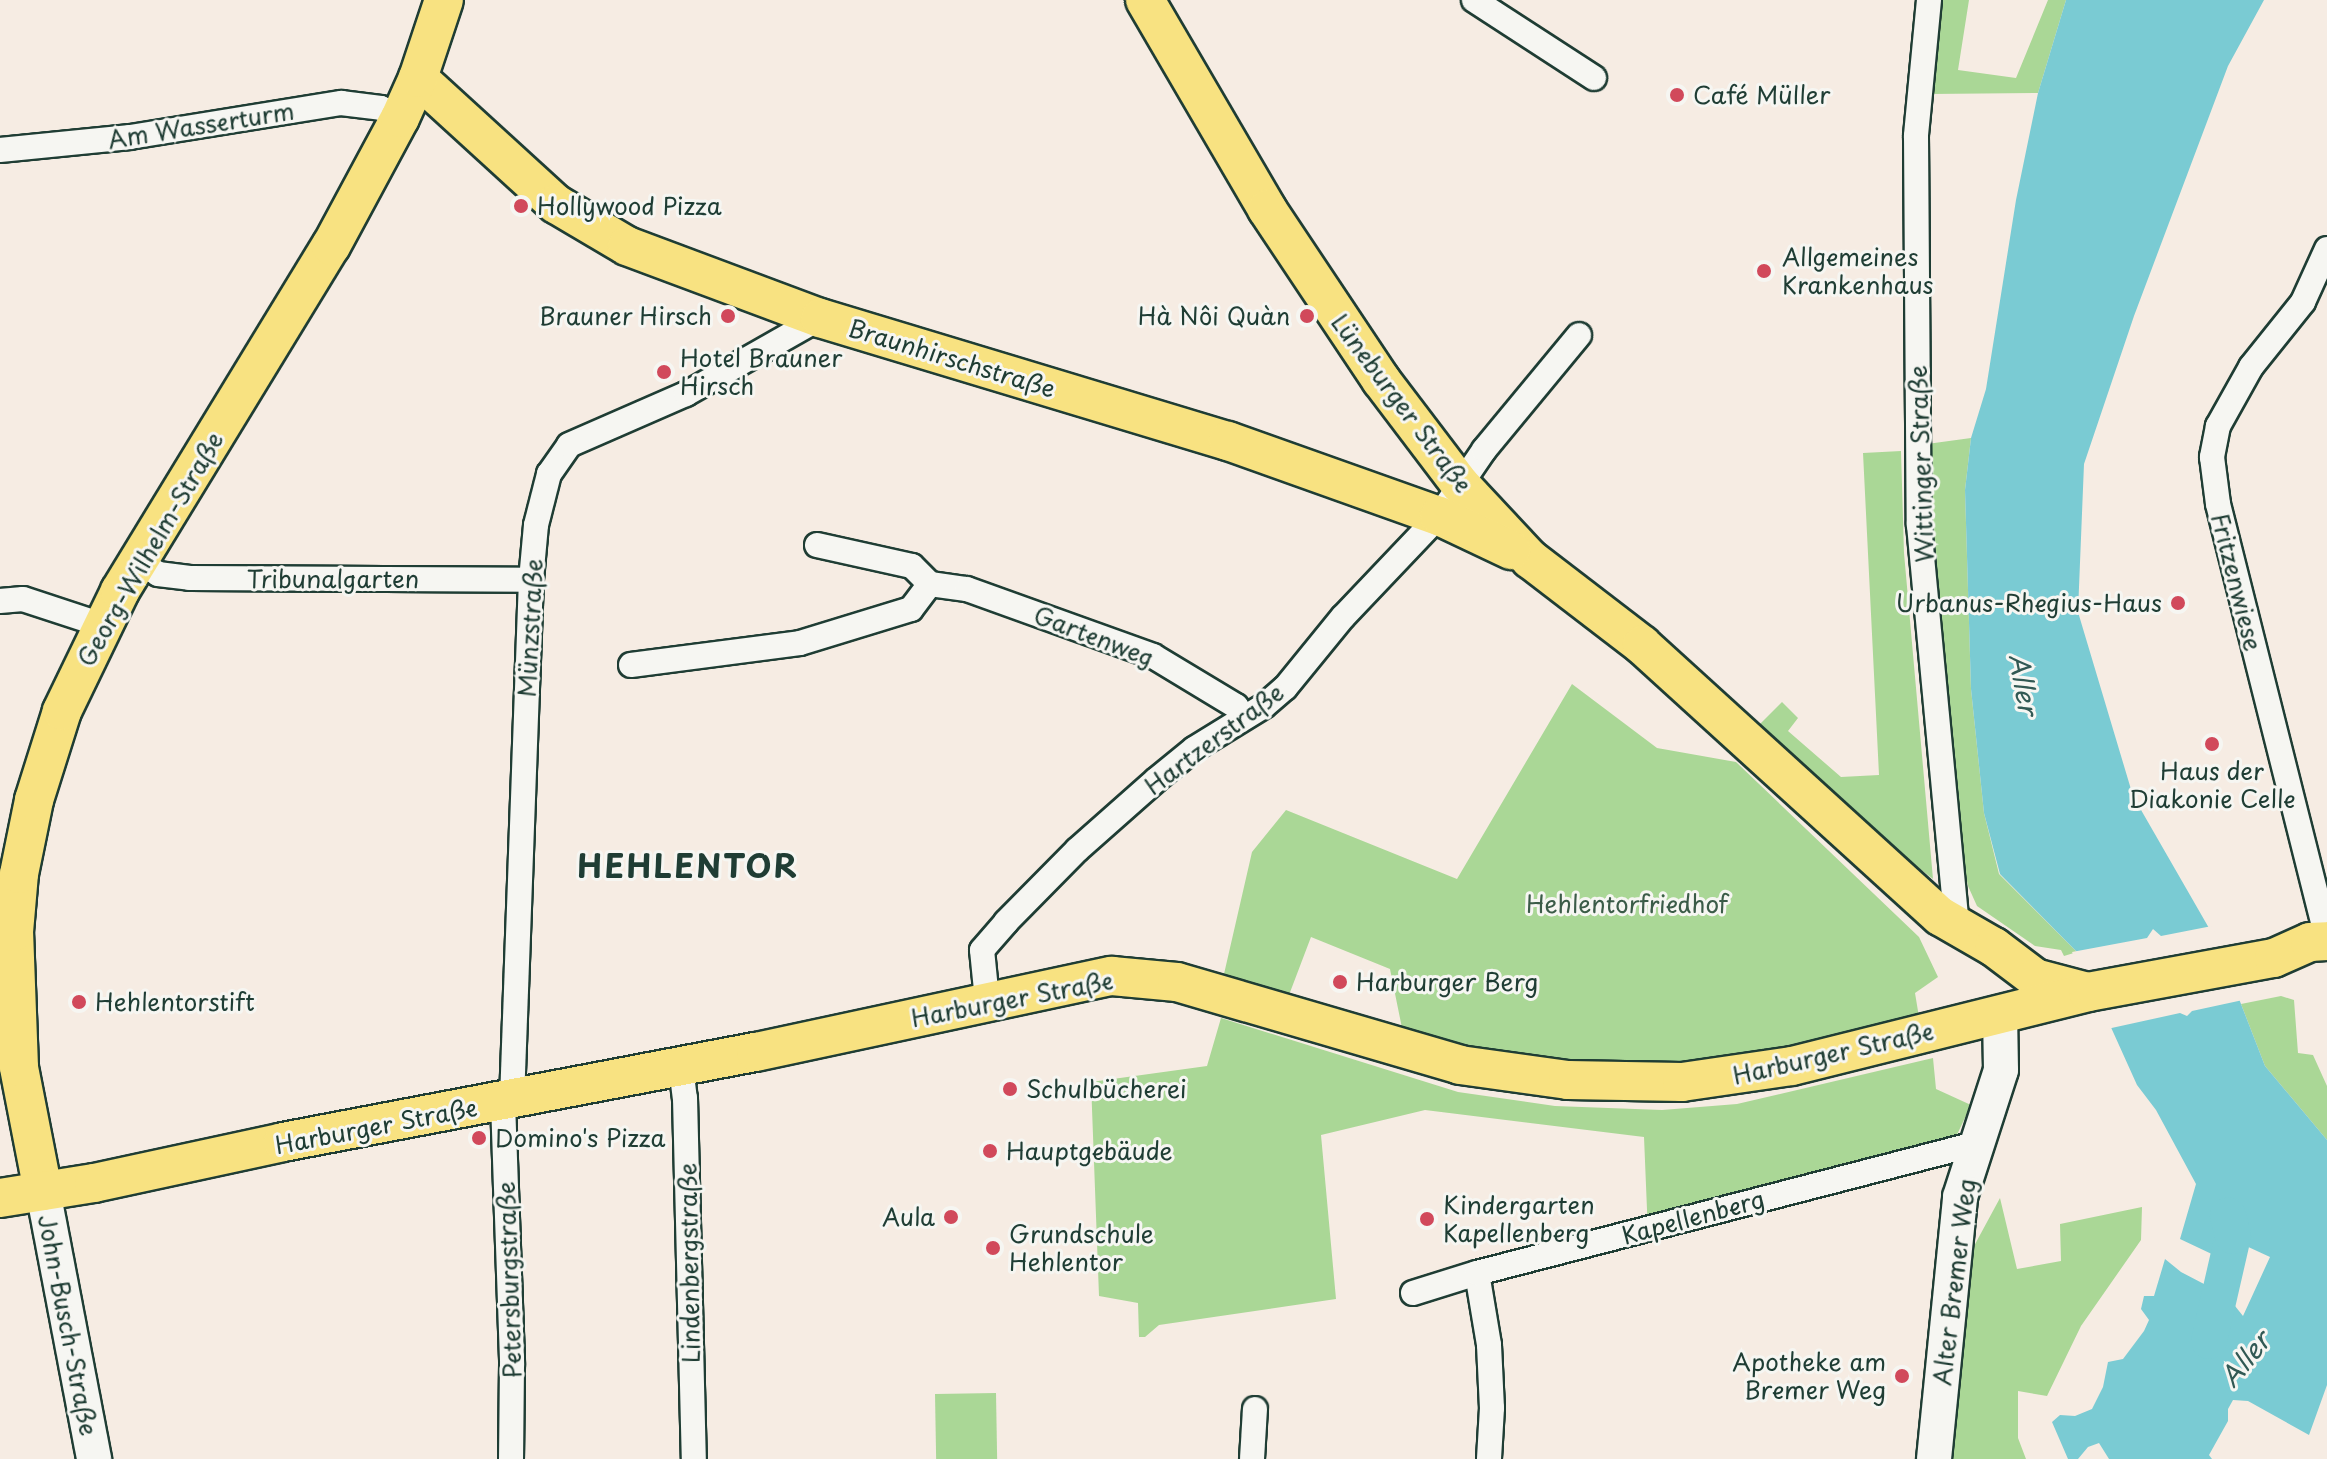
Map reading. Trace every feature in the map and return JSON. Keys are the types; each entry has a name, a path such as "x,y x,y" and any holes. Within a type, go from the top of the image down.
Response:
{"main road":[{"name":"Georg-Wilhelm-Straße","path":"43,1191 19,1067 13,978 19,874 47,755 62,711 102,625 331,246 400,118 418,78 444,0"},
{"name":"Lüneburger Straße","path":"1145,0 1267,209 1420,434 1460,484 1530,559 1642,645 1860,847 1957,927 1994,947 2035,978 2088,992"},
{"name":"Braunhirschstraße","path":"418,78 524,178 587,225 669,264 820,318 1228,441 1439,516 1530,559"},
{"path":"1390,498 1415,485 1423,471 1426,454 1420,434"},
{"name":"Lüneburger Straße","path":"1957,927 1990,976 2000,1014"},
{"path":"2264,960 2310,942 2327,940"},
{"path":"2264,960 2327,965"},
{"name":"Harburger Straße","path":"0,1198 681,1067 1092,979 1154,978 1460,1065 1513,1074 1625,1083 1738,1077 2088,992 2264,960"}],"street":[{"path":"1474,0 1594,78"},
{"name":"Wittinger Straße","path":"1929,0 1916,136 1919,525 1957,927"},
{"name":"Am Wasserturm","path":"0,150 130,137 341,103 381,108 400,118"},
{"name":"Fritzenwiese","path":"2327,249 2303,302 2251,367 2218,426 2212,457 2218,504 2327,940"},
{"name":"Münzstraße","path":"507,1101 531,580 542,497 549,474 569,445 686,394 820,318"},
{"name":"Hartzerstraße","path":"987,1000 982,950 1006,922 1061,864 1156,780 1194,749 1285,688 1343,617 1439,516 1520,404 1579,335"},
{"name":"Gartenweg","path":"817,545 884,557 912,566 930,584 967,589 1153,656 1236,706 1244,718"},
{"name":"Tribunalgarten","path":"139,561 158,574 190,578 531,580"},
{"path":"631,665 800,643 911,609 930,584"},
{"path":"0,601 23,599 102,625"},
{"name":"Alter Bremer Weg","path":"1934,1459 1960,1197 2001,1070 2000,1014"},
{"name":"Lindenbergstraße","path":"681,1067 685,1098 694,1459"},
{"name":"Petersburgstraße","path":"507,1101 511,1459"},
{"name":"Kapellenberg","path":"1413,1293 1477,1273 1975,1144"},
{"name":"John-Busch-Straße","path":"43,1191 94,1459"},
{"path":"1477,1273 1489,1345 1492,1408 1489,1459"},
{"path":"1252,1459 1255,1409"}],"green space":[{"path":"1942,0 1969,0 1958,70 2016,78 2048,0 2066,0 2038,93 1930,94"},
{"path":"1971,438 1965,490 1971,689 1984,813 1999,874 2077,952 2064,956 2061,950 2035,946 1977,906 1968,886 1963,862 1929,519 1927,444"},
{"path":"1901,451 1904,553 1933,879 1868,829 1757,727 1782,702 1798,718 1788,731 1841,777 1879,775 1863,453"},
{"name":"Hehlentorfriedhof","path":"1572,684 1657,748 1736,762 1919,937 1938,977 1915,993 1920,1023 1691,1066 1577,1063 1476,1050 1402,1028 1390,969 1311,937 1289,995 1224,974 1252,852 1286,810 1457,879"},
{"path":"2281,996 2294,1000 2298,1053 2313,1055 2327,1086 2327,1140 2265,1066 2241,1004"},
{"path":"1221,1018 1458,1092 1555,1106 1662,1110 1737,1104 1933,1058 1936,1089 1971,1105 1946,1158 1648,1234 1644,1137 1425,1110 1321,1135 1336,1299 1159,1325 1145,1337 1139,1337 1138,1303 1099,1296 1091,1082 1207,1066"},
{"path":"2000,1198 2017,1269 2061,1261 2060,1224 2142,1207 2141,1240 2081,1326 2047,1396 2018,1391 2018,1438 2026,1459 1950,1459 1967,1259"},
{"path":"996,1393 997,1459 936,1459 935,1394"}],"water":[{"name":"Aller","path":"2066,0 2264,0 2228,66 2134,316 2084,464 2078,612 2133,796 2217,942 2265,1066 2327,1140 2327,1385 2309,1435 2248,1401 2233,1400 2228,1409 2228,1421 2209,1455 2212,1459 2109,1459 2099,1443 2088,1447 2078,1459 2068,1459 2052,1422 2060,1415 2075,1416 2092,1409 2103,1387 2108,1362 2123,1359 2144,1331 2149,1320 2141,1309 2144,1296 2154,1296 2165,1259 2181,1272 2227,1296 2243,1316 2270,1257 2244,1245 2235,1265 2180,1239 2196,1184 2156,1110 2137,1085 2077,952 2000,874 1984,813 1971,689 1965,490 1971,438 1986,389 2016,200 2038,93"}],"pier":[{"path":"2212,926 2243,1000 2192,1011 2187,1016 2180,1013 2107,1029 2072,952 2147,938 2153,929 2161,936"}],"waterway":[{"path":"2209,1341 2233,1236 2228,1216"}],"place":[{"name":"Café Müller","path":"1677,95"},
{"name":"Hollywood Pizza","path":"521,206"},
{"name":"Allgemeines Krankenhaus","path":"1764,271"},
{"name":"Brauner Hirsch","path":"728,316"},
{"name":"Hà Nôi Quàn","path":"1307,316"},
{"name":"Hotel Brauner Hirsch","path":"664,372"},
{"name":"Urbanus-Rhegius-Haus","path":"2178,603"},
{"name":"Haus der Diakonie Celle","path":"2212,744"},
{"name":"Harburger Berg","path":"1340,982"},
{"name":"Hehlentorstift","path":"79,1002"},
{"name":"Schulbücherei","path":"1010,1089"},
{"name":"Domino's Pizza","path":"479,1138"},
{"name":"Hauptgebäude","path":"990,1151"},
{"name":"Aula","path":"951,1217"},
{"name":"Kindergarten Kapellenberg","path":"1427,1219"},
{"name":"Grundschule Hehlentor","path":"993,1248"},
{"name":"Apotheke am Bremer Weg","path":"1902,1376"}],"district":[{"name":"HEHLENTOR","path":"688,865"}]}
